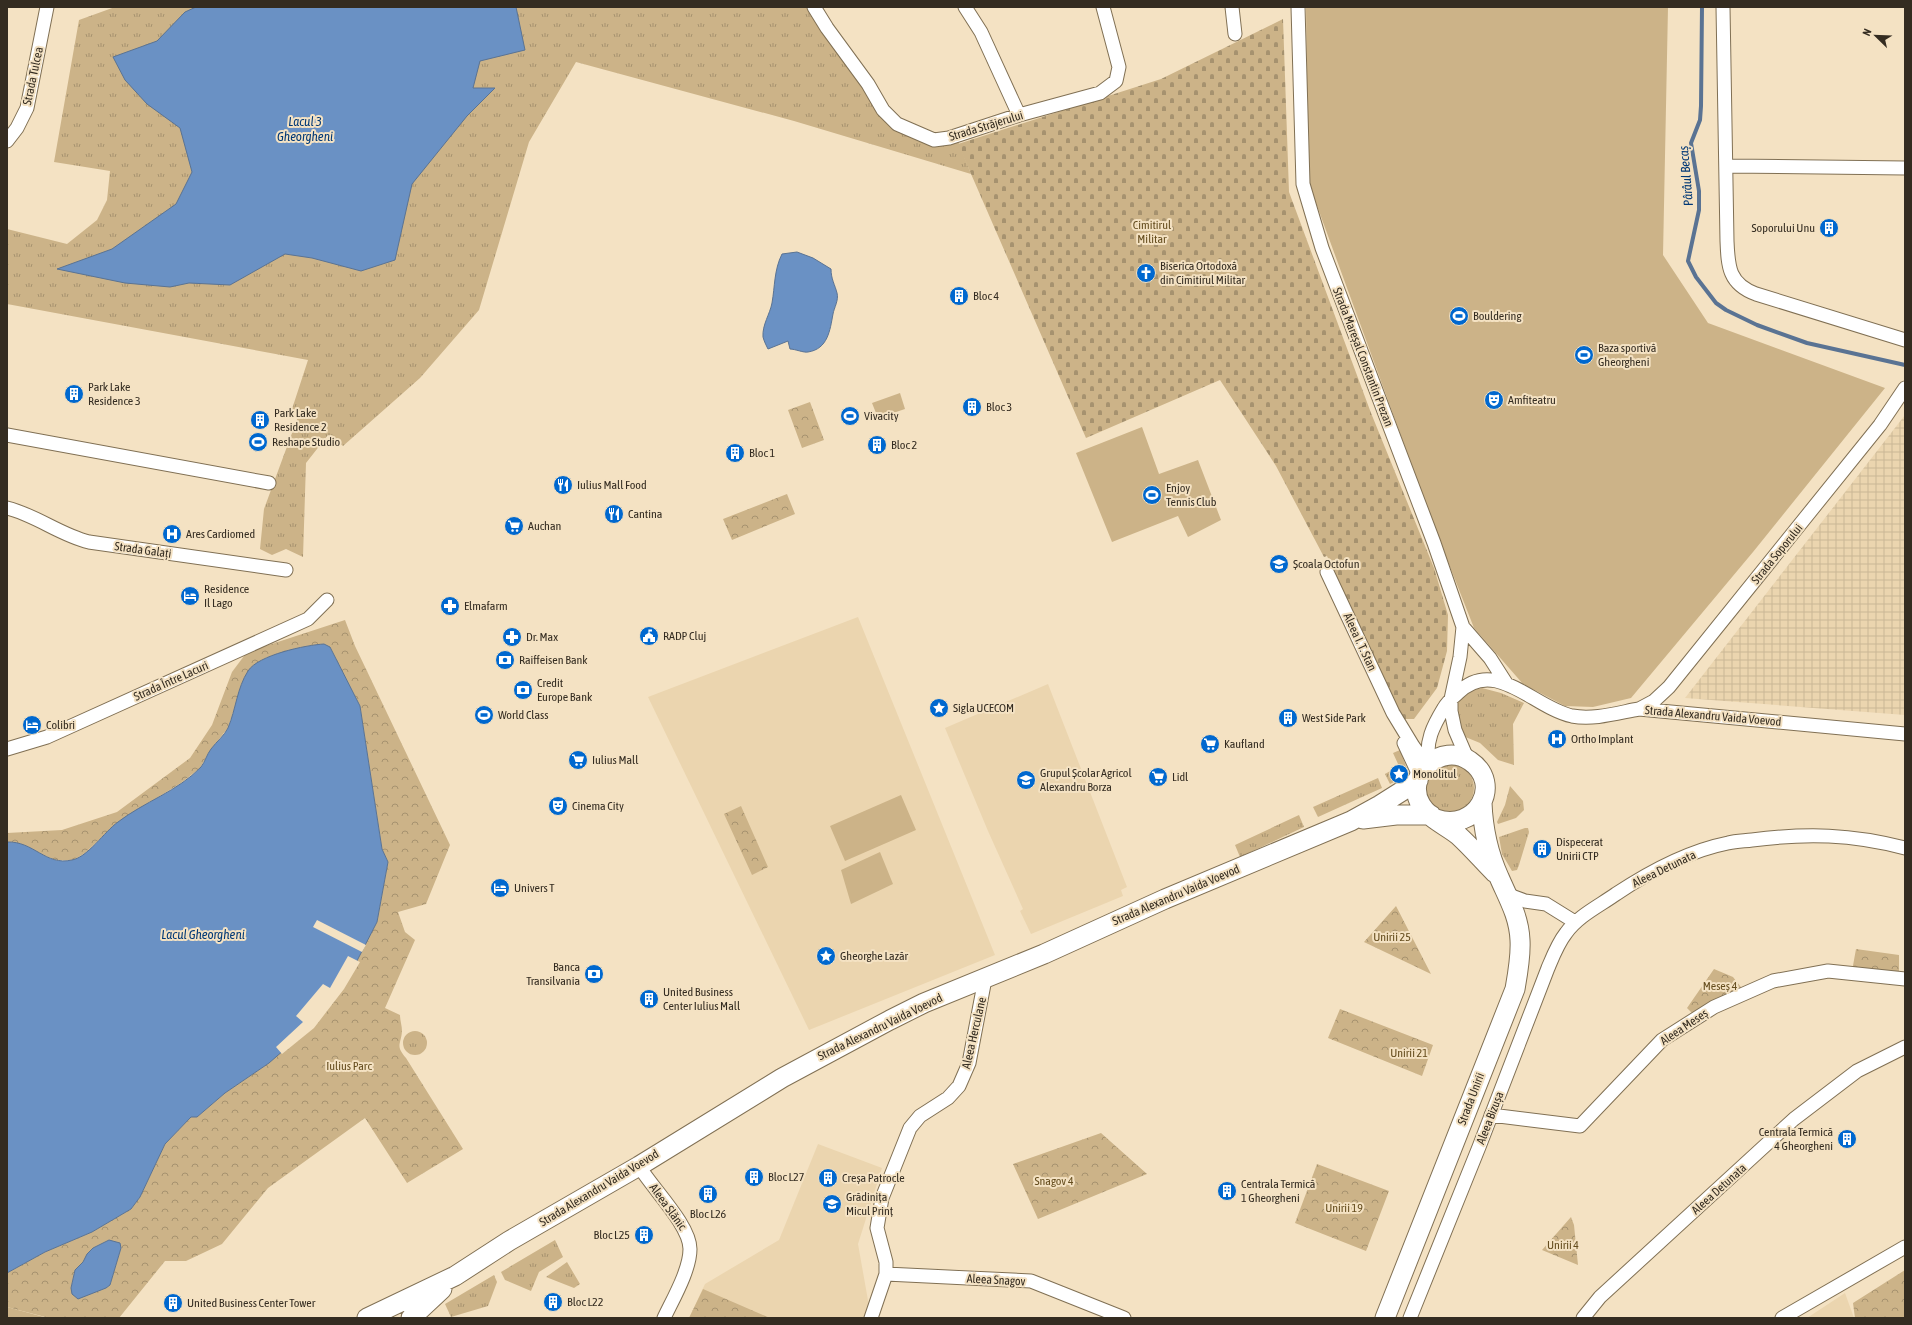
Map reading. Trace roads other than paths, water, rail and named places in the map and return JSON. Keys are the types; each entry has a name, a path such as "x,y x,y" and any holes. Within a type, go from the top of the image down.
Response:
{"main road":[{"path":"1423,771 1437,757 1448,754 1466,758"},
{"name":"Strada Unirii","path":"1386,1318 1515,988 1520,956 1520,939 1516,917 1509,895 1499,877 1485,838 1482,803 1485,791 1483,778 1474,763 1466,758"},
{"name":"Strada Unirii","path":"1423,771 1417,792 1419,802 1433,817 1459,836 1499,877"},
{"name":"Strada Alexandru Vaida Voevod","path":"377,1317 455,1276 509,1241 639,1166 807,1064 924,1003 985,979 1156,903 1354,820 1375,808 1423,771"},
{"path":"1433,817 1449,822 1463,820 1474,813 1482,803"},
{"name":"Strada Alexandru Vaida Voevod","path":"1354,820 1396,815 1433,817"},
{"name":"Strada Alexandru Vaida Voevod","path":"411,1318 455,1276"}],"street":[{"name":"Strada Tulcea","path":"7,141 20,123 27,108 47,7"},
{"name":"Strada Străjerului","path":"814,7 827,28 868,84 883,110 897,124 934,140 949,138 1019,115 1100,93 1116,81 1119,67 1103,7"},
{"path":"964,7 981,32 1019,115"},
{"path":"1232,7 1235,34"},
{"name":"Strada Mareșal Constantin Prezan","path":"1298,7 1303,184 1322,248 1434,543 1463,626 1460,657 1451,699 1455,730 1466,758"},
{"path":"1723,7 1728,260 1731,274 1738,283 1756,294 1905,340"},
{"path":"1726,166 1905,168"},
{"name":"Strada Soporului","path":"1639,709 1654,701 1669,687 1876,431 1905,388"},
{"path":"7,435 269,483"},
{"name":"Strada Galați","path":"7,508 28,515 76,539 89,542 286,570"},
{"name":"Aleea I. T. Stan","path":"1327,572 1393,713 1413,746 1423,771"},
{"name":"Strada Între Lacuri","path":"7,749 47,736 308,619 327,600"},
{"name":"Strada Alexandru Vaida Voevod","path":"1463,626 1490,658 1506,683"},
{"name":"Strada Alexandru Vaida Voevod","path":"1451,699 1465,685 1475,680 1493,680 1506,683 1538,702 1563,714 1574,716 1600,716 1639,709 1905,734"},
{"name":"Strada Mareșal Constantin Prezan","path":"1423,771 1430,736 1440,714 1451,699"},
{"name":"Aleea Detunata","path":"1575,922 1649,875 1684,857 1729,842 1821,834 1877,840 1905,848"},
{"path":"1509,895 1546,904 1575,922"},
{"name":"Aleea Bizușa","path":"1410,1318 1548,968 1559,944 1575,922"},
{"name":"Aleea Meseș","path":"1491,1115 1580,1126 1662,1040 1714,1007 1773,981 1828,971 1905,979"},
{"name":"Aleea Herculane","path":"871,1318 886,1274 886,1262 877,1228 882,1198 910,1128 920,1116 948,1098 959,1086 968,1063 985,979"},
{"name":"Aleea Detunata","path":"1583,1318 1600,1297 1794,1119 1857,1071 1905,1047"},
{"name":"Aleea Slănic","path":"639,1166 686,1230 690,1248 686,1267 664,1318"},
{"path":"1782,1318 1905,1247"},
{"name":"Aleea Snagov","path":"886,1274 1031,1281 1124,1318"}],"water":[{"name":"Lacul 3 Gheorgheni","path":"196,7 516,7 525,50 480,61 473,88 495,88 467,116 412,184 395,260 361,271 312,258 285,254 230,285 189,283 170,287 125,283 57,269 112,249 176,204 192,172 180,128 147,104 125,80 113,57 157,41 185,12"},
{"path":"797,252 813,258 831,269 837,298 829,332 824,343 820,347 808,352 790,349 788,341 768,349 763,338 763,333 772,303 777,266 782,254"},
{"name":"Lacul Gheorgheni","path":"324,644 330,647 360,706 382,849 388,862 377,922 343,988 292,1043 269,1063 225,1093 197,1117 191,1117 165,1144 140,1197 131,1209 92,1232 45,1252 7,1273 7,842 25,845 54,860 63,861 78,858 90,849 118,822 182,783 201,767 213,746 228,728 241,684 253,665 283,652 306,646"},
{"path":"109,1240 120,1243 121,1248 110,1285 78,1299 72,1294 71,1288 75,1270 93,1248"}],"waterway":[{"name":"Pârâul Becaș","path":"1702,7 1700,120 1691,143 1699,191 1699,210 1688,261 1696,277 1716,303 1726,310 1757,325 1807,343 1905,365"}],"place":[{"name":"Soporului Unu","path":"1829,228"},
{"name":"Biserica Ortodoxă din Cimitirul Militar","path":"1146,273"},
{"name":"Bloc 4","path":"959,296"},
{"name":"Bouldering","path":"1459,316"},
{"name":"Baza sportivă Gheorgheni","path":"1584,355"},
{"name":"Park Lake Residence 3","path":"74,394"},
{"name":"Amfiteatru","path":"1494,400"},
{"name":"Bloc 3","path":"972,407"},
{"name":"Vivacity","path":"850,416"},
{"name":"Park Lake Residence 2","path":"260,420"},
{"name":"Reshape Studio","path":"258,442"},
{"name":"Bloc 2","path":"877,445"},
{"name":"Bloc 1","path":"735,453"},
{"name":"Iulius Mall Food","path":"563,485"},
{"name":"Enjoy Tennis Club","path":"1152,495"},
{"name":"Cantina","path":"614,514"},
{"name":"Auchan","path":"514,526"},
{"name":"Ares Cardiomed","path":"172,534"},
{"name":"Școala Octofun","path":"1279,564"},
{"name":"Residence Il Lago","path":"190,596"},
{"name":"Elmafarm","path":"450,606"},
{"name":"RADP Cluj","path":"649,636"},
{"name":"Dr. Max","path":"512,637"},
{"name":"Raiffeisen Bank","path":"505,660"},
{"name":"Credit Europe Bank","path":"523,690"},
{"name":"Sigla UCECOM","path":"939,708"},
{"name":"World Class","path":"484,715"},
{"name":"West Side Park","path":"1288,718"},
{"name":"Colibri","path":"32,725"},
{"name":"Ortho Implant","path":"1557,739"},
{"name":"Kaufland","path":"1210,744"},
{"name":"Iulius Mall","path":"578,760"},
{"name":"Monolitul","path":"1399,774"},
{"name":"Lidl","path":"1158,777"},
{"name":"Grupul Școlar Agricol Alexandru Borza","path":"1026,780"},
{"name":"Cinema City","path":"558,806"},
{"name":"Dispecerat Unirii CTP","path":"1542,849"},
{"name":"Univers T","path":"500,888"},
{"name":"Gheorghe Lazăr","path":"826,956"},
{"name":"Banca Transilvania","path":"594,974"},
{"name":"United Business Center Iulius Mall","path":"649,999"},
{"name":"Centrala Termică 4 Gheorgheni","path":"1847,1139"},
{"name":"Bloc L27","path":"754,1177"},
{"name":"Creșa Patrocle","path":"828,1178"},
{"name":"Centrala Termică 1 Gheorgheni","path":"1227,1191"},
{"name":"Bloc L26","path":"708,1194"},
{"name":"Grădinița Micul Prinț","path":"832,1204"},
{"name":"Bloc L25","path":"644,1235"},
{"name":"Bloc L22","path":"553,1302"},
{"name":"United Business Center Tower","path":"173,1303"}],"park label":[{"name":"Cimitirul Militar","path":"1152,232"},
{"name":"Unirii 25","path":"1392,937"},
{"name":"Meseș 4","path":"1720,986"},
{"name":"Unirii 21","path":"1409,1053"},
{"name":"Iulius Parc","path":"349,1066"},
{"name":"Snagov 4","path":"1054,1181"},
{"name":"Unirii 19","path":"1344,1208"},
{"name":"Unirii 4","path":"1563,1245"}]}
